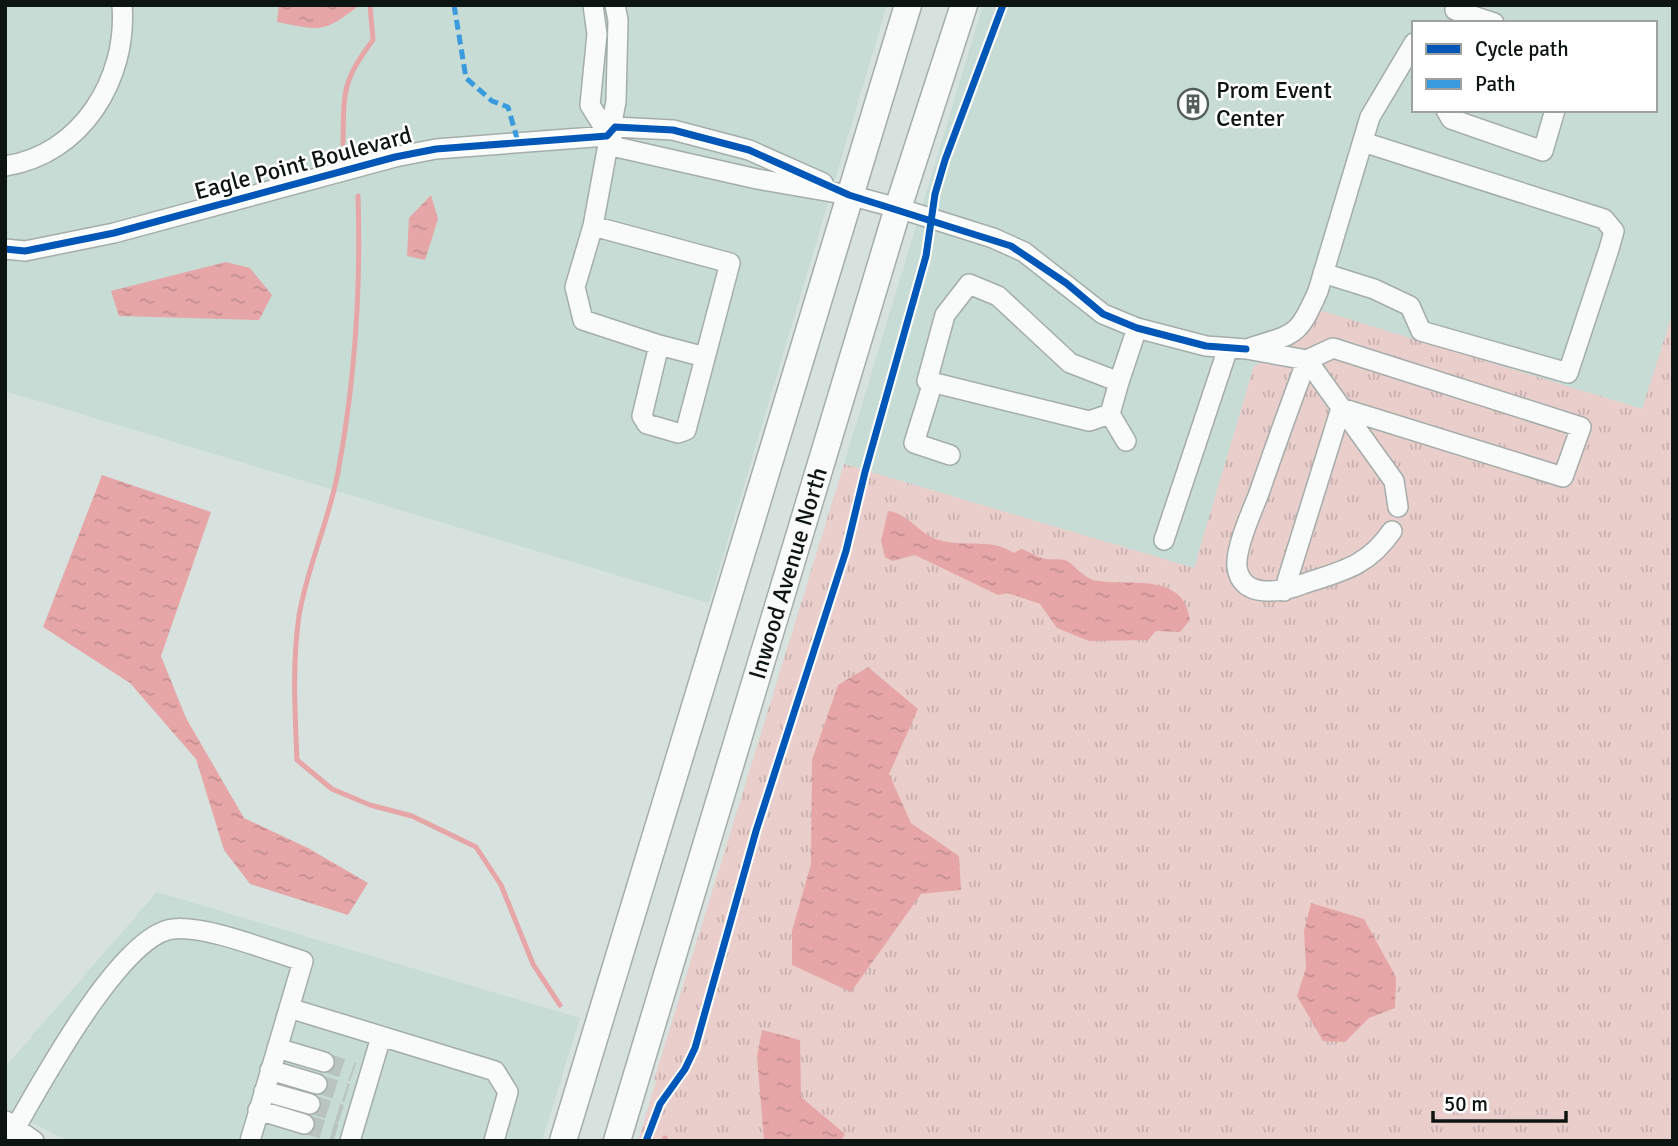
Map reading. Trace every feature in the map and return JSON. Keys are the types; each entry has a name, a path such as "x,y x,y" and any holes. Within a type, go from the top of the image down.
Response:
{"main road":[{"path":"563,1141 908,5"},
{"name":"Inwood Avenue North","path":"617,1141 898,208 964,5"}],"street":[{"path":"5,166 37,159 57,148 96,108 113,72 121,45 122,5"},
{"path":"593,5 597,34 590,105 616,147 757,179 849,195 993,238 1024,252 1103,314 1137,328 1206,346 1237,348 1307,360 1333,348 1581,427 1563,477 1341,408"},
{"path":"615,5 618,20 616,101 607,136 593,226 575,287 583,320 705,357"},
{"path":"1451,13 1485,21"},
{"path":"1237,348 1294,334 1308,314 1370,117 1412,47"},
{"path":"1447,112 1451,119 1543,151 1554,112"},
{"name":"Eagle Point Boulevard","path":"5,249 25,251 114,233 369,164 436,149 607,136 615,127 673,131 749,150 849,195"},
{"path":"1323,273 1410,306 1421,331 1568,373 1609,249 1614,231 1604,219 1363,142"},
{"path":"593,226 730,263 686,430 678,433 647,424 642,416 659,345"},
{"path":"1110,414 1089,421 927,381 945,315 969,284 998,296 1070,363 1119,382"},
{"path":"1126,440 1110,414 1137,328"},
{"path":"1164,540 1237,348"},
{"path":"1307,360 1394,481 1398,507"},
{"path":"1307,360 1247,526 1237,566 1242,580 1253,590 1284,591 1360,565 1378,551 1392,531"},
{"path":"933,382 914,443 950,455"},
{"path":"1284,591 1341,408"},
{"path":"34,1141 9,1130 90,1009 136,948 157,933 176,928 196,930 303,961 250,1141"},
{"path":"289,1009 495,1071 508,1092 494,1141"},
{"path":"346,1137 349,1116 362,1074 382,1037"},
{"path":"277,1048 324,1062"},
{"path":"270,1070 317,1084"},
{"path":"261,1100 310,1104"},
{"path":"261,1100 304,1124"}],"shaded area":[{"path":"5,5 887,5 709,603 5,391"},
{"path":"983,5 1673,5 1673,312 1643,409 1319,311 1288,349 1254,366 1194,568 844,464"},
{"path":"157,892 580,1018 542,1141 67,1141 5,1108 5,1067"}],"green space":[{"path":"1319,310 1642,409 1673,312 1673,1141 638,1141 656,1081 654,1080 844,464 1194,568 1254,366 1288,349"}],"water":[{"path":"279,5 360,5 338,21 313,28 277,22"},
{"path":"431,195 438,219 425,260 407,256 409,218"},
{"path":"226,262 250,268 272,295 259,320 119,316 111,291"},
{"path":"102,475 211,512 161,656 186,718 244,818 308,848 368,883 348,915 250,884 224,850 196,759 130,683 43,627"},
{"path":"888,511 902,516 939,540 995,545 1014,553 1021,549 1043,558 1067,561 1094,580 1155,584 1167,588 1178,594 1190,620 1180,632 1156,631 1148,640 1089,641 1057,628 1040,604 1008,593 998,595 915,555 892,561 885,557 881,541"},
{"path":"868,667 918,709 889,774 911,823 959,856 961,890 921,894 851,992 792,965 792,931 811,864 812,760 838,685"},
{"path":"1311,903 1364,919 1396,977 1395,1008 1369,1018 1345,1042 1323,1041 1297,996 1306,968 1304,931"},
{"path":"762,1030 800,1040 801,1097 845,1134 841,1141 764,1141 757,1056"}],"waterway":[{"path":"343,144 346,89 355,67 373,40 370,5"},
{"path":"358,196 359,265 353,369 334,490 299,616 295,652 297,760 332,789 370,805 412,816 476,847 501,885 533,964 560,1005"}],"tunnel":[{"path":"324,1062 353,1072"},
{"path":"317,1084 347,1093"},
{"path":"310,1104 341,1114"},
{"path":"304,1124 336,1133"}],"marked path":[{"path":"454,5 466,78 492,101 508,107 518,142"}],"cycle path":[{"path":"646,1141 660,1104 685,1069 695,1048 756,831 846,551 865,472 926,256 935,194 945,160 1003,5"},
{"path":"5,249 25,251 114,233 395,157 436,149 607,136 615,127 673,130 749,150 849,195 1011,246 1066,283 1103,314 1137,328 1206,346 1246,349"}],"place":[{"name":"Prom Event Center","path":"1193,104"}]}
